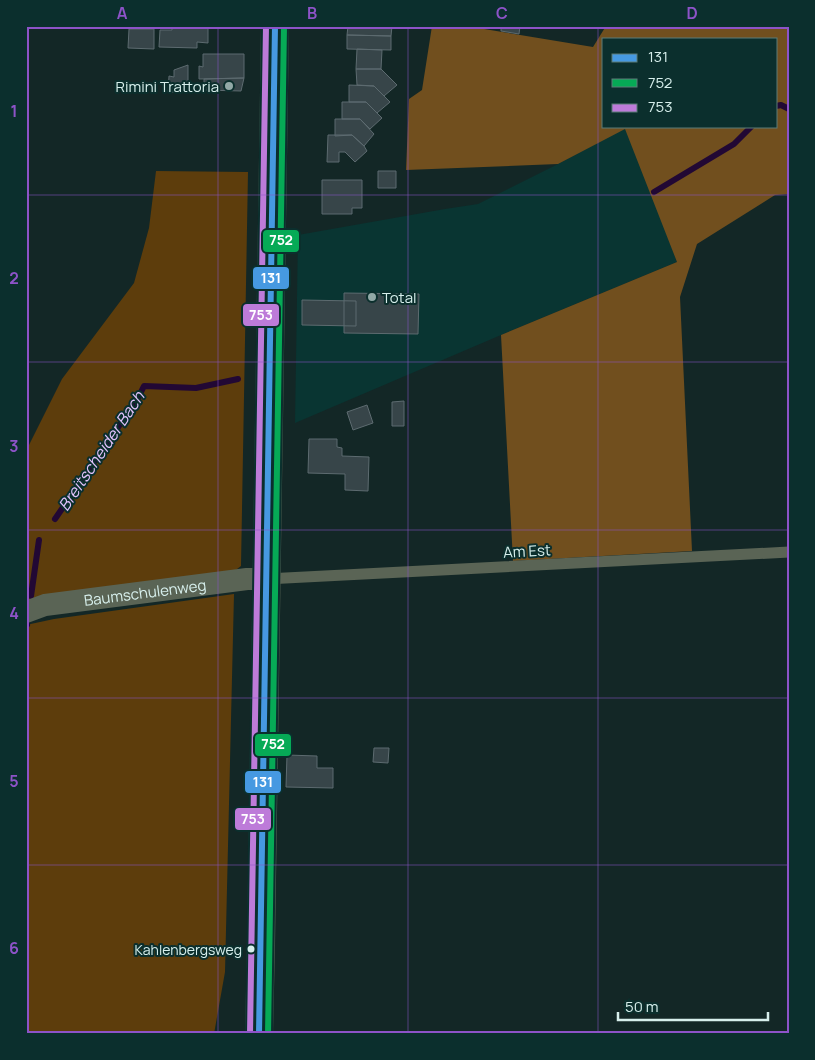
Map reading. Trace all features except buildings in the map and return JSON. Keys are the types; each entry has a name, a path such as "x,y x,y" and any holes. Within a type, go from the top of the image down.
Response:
{"main road":[{"path":"259,1034 274,26"}],"street":[{"name":"Baumschulenweg","path":"26,612 55,604 246,579 266,579"}],"lane":[{"name":"Am Est","path":"266,579 789,552"}],"shaded area":[{"path":"432,26 466,26 593,47 606,26 789,26 789,194 775,195 697,244 680,297 692,551 513,561 501,335 677,262 625,129 558,164 406,170 409,99 422,90"},
{"path":"624,128 629,128 677,262 295,423 298,235 478,204"},
{"path":"156,171 248,172 241,566 229,575 26,601 26,451 62,379 134,283 149,228"},
{"path":"234,594 225,972 214,1034 26,1034 26,625 54,619"}],"waterway":[{"name":"Breitscheider Bach","path":"778,106 789,109"},
{"name":"Breitscheider Bach","path":"654,192 734,144 750,128"},
{"name":"Breitscheider Bach","path":"55,519 138,398 144,386 196,388 238,379"},
{"name":"Breitscheider Bach","path":"31,596 39,540"}],"transit line":[{"name":"753","path":"250,1034 266,26"},
{"name":"131","path":"259,1034 275,26"},
{"name":"752","path":"268,1034 284,26"}],"place":[{"name":"Rimini Trattoria","path":"229,86"},
{"name":"Total","path":"372,297"},
{"name":"Kahlenbergsweg","path":"251,949"}]}
